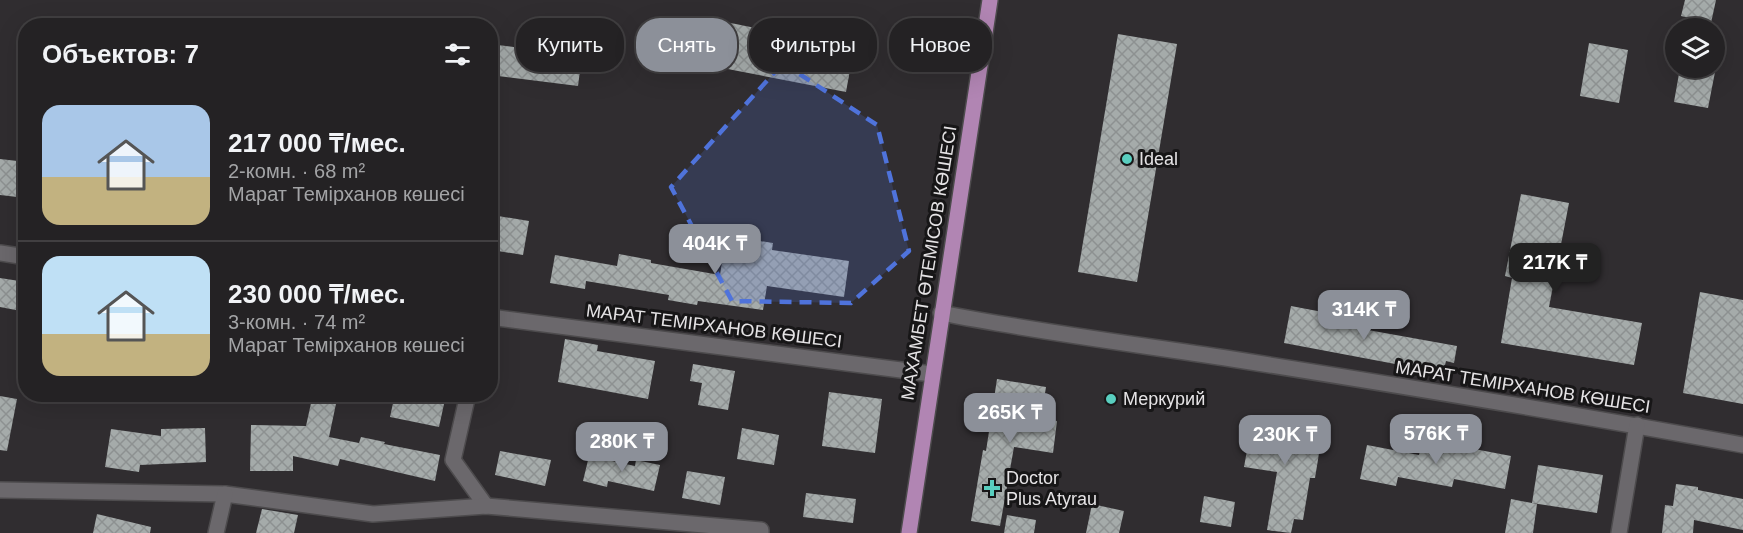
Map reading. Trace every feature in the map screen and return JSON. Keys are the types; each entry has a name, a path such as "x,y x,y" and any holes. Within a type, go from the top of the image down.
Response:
{"main road":[{"name":"МАХАМБЕТ ӨТЕМІСОВ КӨШЕСІ","path":"909,533 990,0"}],"street":[{"path":"0,253 18,256"},
{"name":"МАРАТ ТЕМІРХАНОВ КӨШЕСІ","path":"941,313 1019,328 1231,359 1636,425 1743,445"},
{"name":"МАРАТ ТЕМІРХАНОВ КӨШЕСІ","path":"498,318 932,374"},
{"path":"466,402 453,460 486,506"},
{"path":"1619,533 1636,425"},
{"path":"0,490 225,494 374,514 486,506 761,531"},
{"path":"216,533 225,494"}],"highlighted area":[{"path":"783,63 877,125 909,251 851,303 732,301 671,187"}],"building":[{"path":"1685,0 1716,0 1712,18 1681,16"},
{"path":"737,24 749,27 749,72 850,72 846,92 737,71"},
{"name":"Ideal","path":"1118,34 1177,44 1137,282 1078,272"},
{"path":"1589,43 1628,50 1619,103 1580,96"},
{"path":"498,45 516,47 516,72 580,72 578,86 498,76"},
{"path":"1678,78 1714,78 1708,108 1674,102"},
{"path":"0,159 18,161 18,197 0,195"},
{"path":"1521,194 1569,203 1549,307 1642,323 1634,365 1501,343 1512,278 1505,276"},
{"path":"498,216 529,221 523,255 498,251"},
{"path":"726,236 773,243 772,250 849,261 844,297 767,286 763,310 698,301 697,305 668,300 669,295 586,281 585,289 550,283 555,255 617,266 619,254 651,260 651,263 720,275"},
{"path":"0,278 18,281 18,310 0,307"},
{"path":"1700,292 1743,300 1743,404 1683,393"},
{"path":"1291,306 1370,321 1368,330 1457,346 1454,363 1446,361 1443,373 1284,343"},
{"path":"565,339 598,345 597,351 655,361 648,399 558,382"},
{"path":"693,364 735,371 728,410 698,405 702,383 690,381"},
{"path":"997,379 1046,387 1041,418 1057,421 1053,453 1014,447 1000,526 971,521 983,450 986,451"},
{"path":"829,392 882,399 875,453 822,446"},
{"path":"0,396 17,399 7,451 0,450"},
{"path":"311,402 336,402 329,437 359,443 361,437 440,455 435,481 340,459 338,466 293,456 293,471 250,471 251,425 306,426"},
{"path":"393,402 444,404 439,427 390,417"},
{"path":"1253,417 1323,429 1315,478 1310,478 1303,520 1294,519 1291,533 1267,530 1277,472 1244,467"},
{"path":"205,428 206,462 140,465 139,472 105,467 111,429 161,436 161,429"},
{"path":"742,428 779,435 774,465 737,459"},
{"path":"1422,439 1511,456 1505,489 1454,479 1452,487 1398,477 1396,486 1360,479 1367,445 1419,455"},
{"path":"500,451 551,460 545,486 495,475"},
{"path":"589,456 635,466 636,460 660,465 654,491 608,481 607,487 583,481"},
{"path":"1538,465 1603,475 1597,513 1532,503"},
{"path":"687,471 725,477 720,505 682,498"},
{"path":"1676,484 1698,487 1698,490 1743,499 1743,530 1694,520 1693,533 1662,533 1665,505 1673,506"},
{"path":"806,493 856,499 853,523 803,517"},
{"path":"1204,496 1235,502 1231,527 1200,522"},
{"path":"1511,499 1537,504 1533,533 1505,533"},
{"path":"1092,504 1124,511 1119,533 1086,533"},
{"path":"262,509 298,515 294,533 256,533"},
{"path":"97,514 151,527 150,533 93,533"},
{"path":"1007,515 1036,520 1034,533 1004,533"}],"place":[{"name":"Ideal","path":"1127,159"},
{"name":"Меркурий","path":"1111,399"},
{"name":"Doctor Plus Atyrau","path":"992,488"}]}
